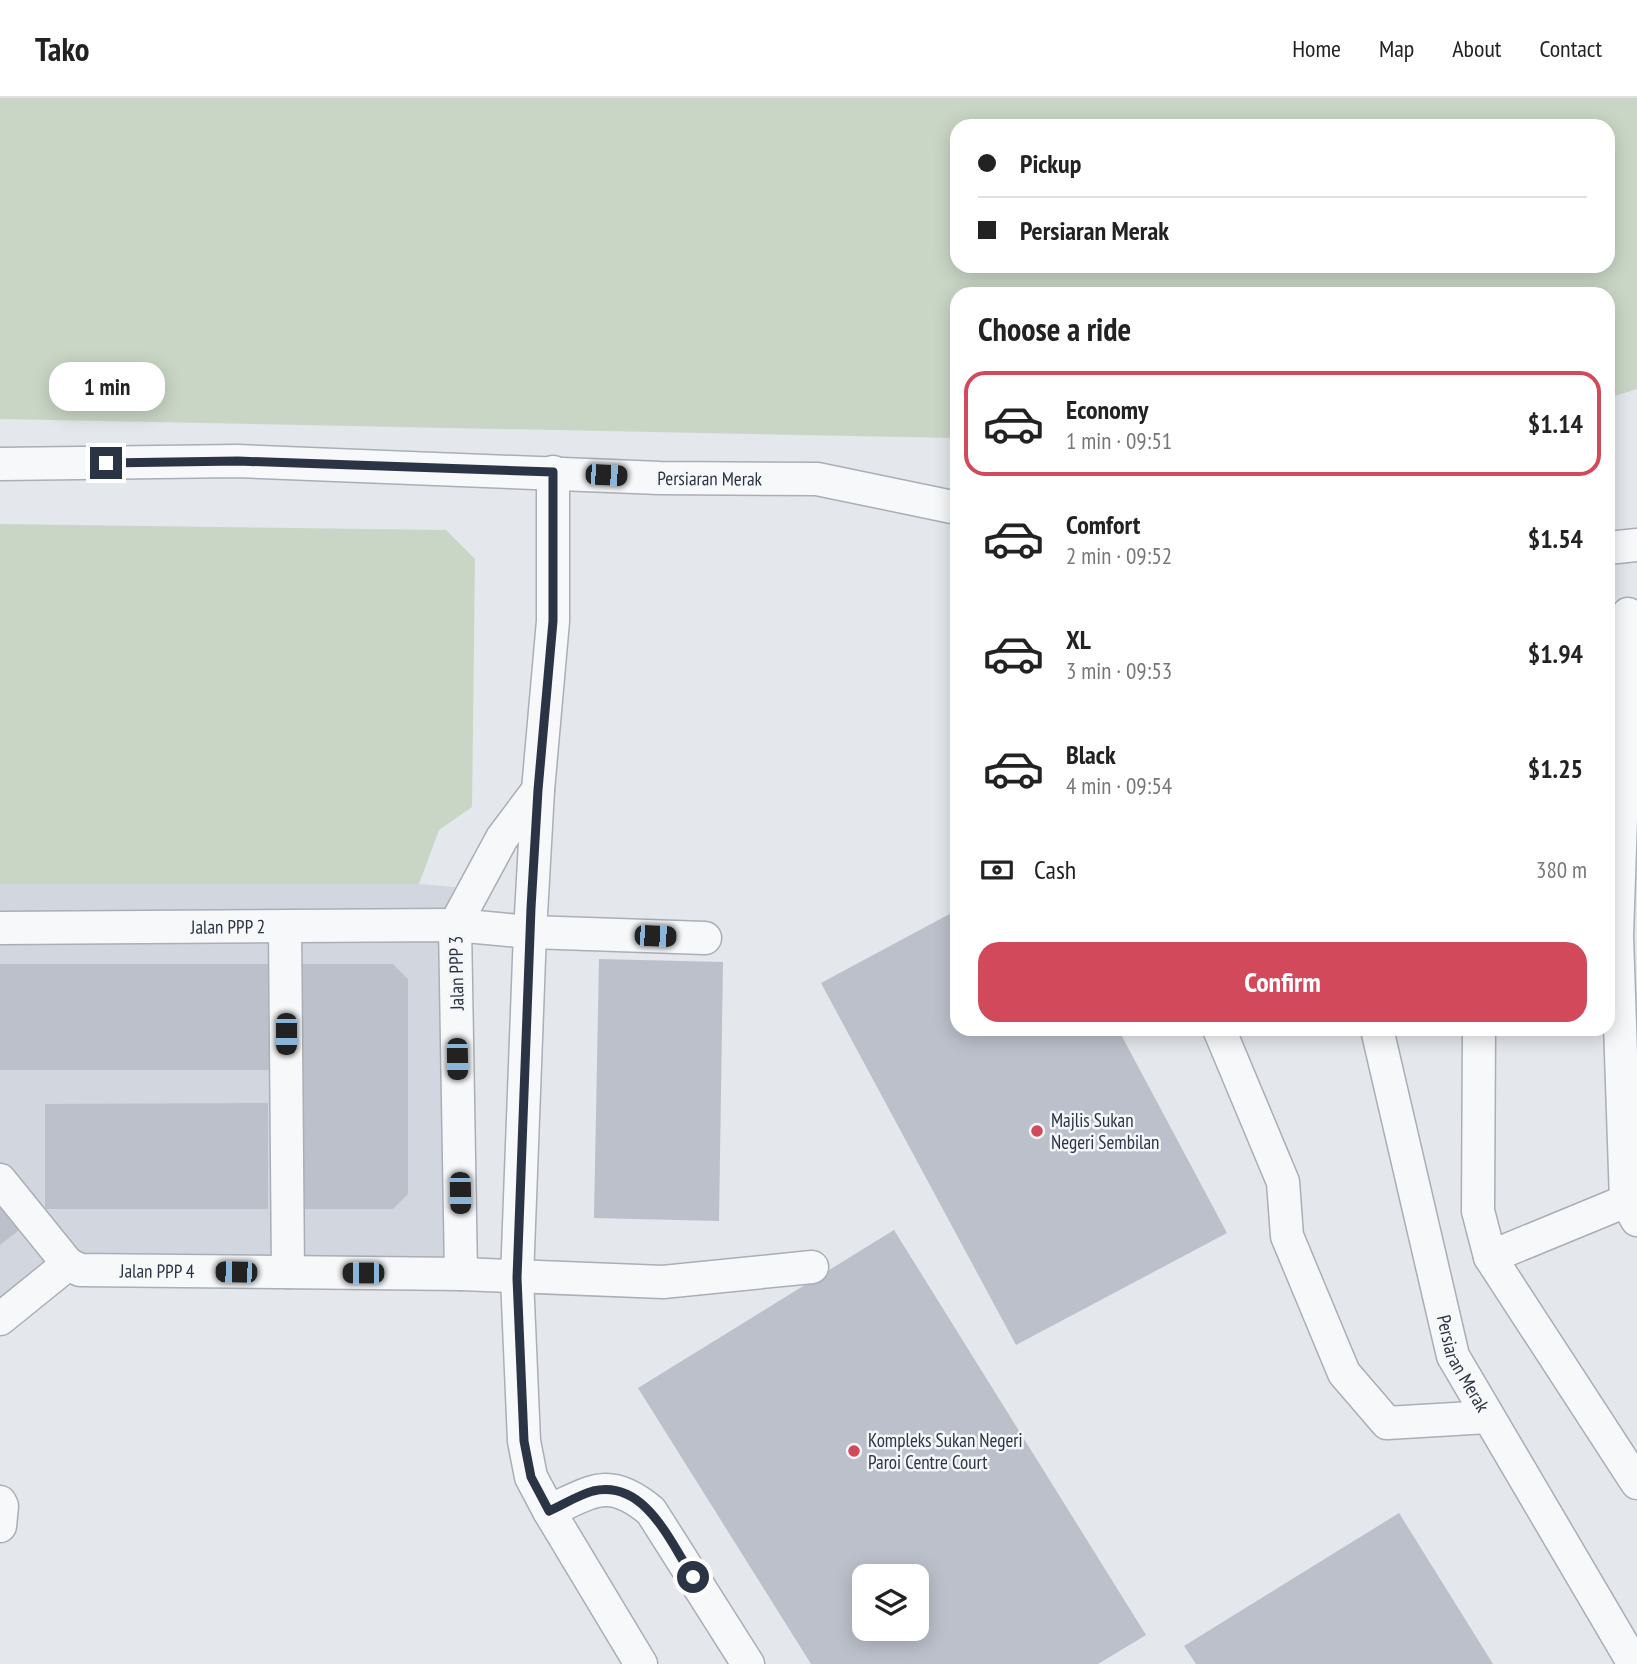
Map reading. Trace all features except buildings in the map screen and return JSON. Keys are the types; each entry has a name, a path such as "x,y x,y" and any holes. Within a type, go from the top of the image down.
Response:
{"street":[{"name":"Persiaran Merak","path":"0,464 238,461 660,478 817,479 950,507"},
{"path":"553,472 553,621 538,790 530,932 517,1278 524,1441 531,1477 641,1664"},
{"path":"1615,547 1637,545"},
{"path":"1615,877 1624,614"},
{"path":"455,925 502,838 538,790"},
{"name":"Jalan PPP 2","path":"0,928 455,925 530,932 705,938"},
{"name":"Jalan PPP 3","path":"455,925 461,1274"},
{"path":"285,928 288,1272"},
{"path":"1490,1257 1631,1211 1615,966"},
{"path":"1222,1036 1283,1182 1287,1236 1344,1373 1387,1423 1488,1417"},
{"name":"Persiaran Merak","path":"1379,1036 1453,1356 1634,1664"},
{"path":"1479,1036 1478,1211 1490,1257 1637,1483"},
{"path":"0,1180 68,1264 0,1319"},
{"name":"Jalan PPP 4","path":"68,1264 80,1270 461,1274 663,1282 812,1267"},
{"path":"549,1511 592,1491 614,1489 636,1499 651,1511 748,1664"},
{"path":"0,1502 0,1526"}],"shaded area":[{"path":"0,884 419,884 455,887 461,1275 75,1263 0,1321"}],"green space":[{"path":"0,98 1637,98 1637,389 1615,396 1615,287 950,287 950,438 0,419"},
{"path":"0,524 446,530 475,559 472,807 439,830 419,884 0,884"}],"place":[{"name":"Majlis Sukan Negeri Sembilan","path":"1037,1131"},
{"name":"Kompleks Sukan Negeri Paroi Centre Court","path":"854,1451"}],"route":[{"path":"106,463 238,461 553,472 553,621 531,908 517,1278 524,1441 531,1477 549,1511 592,1491 614,1489 636,1499 651,1511 693,1577"}]}
